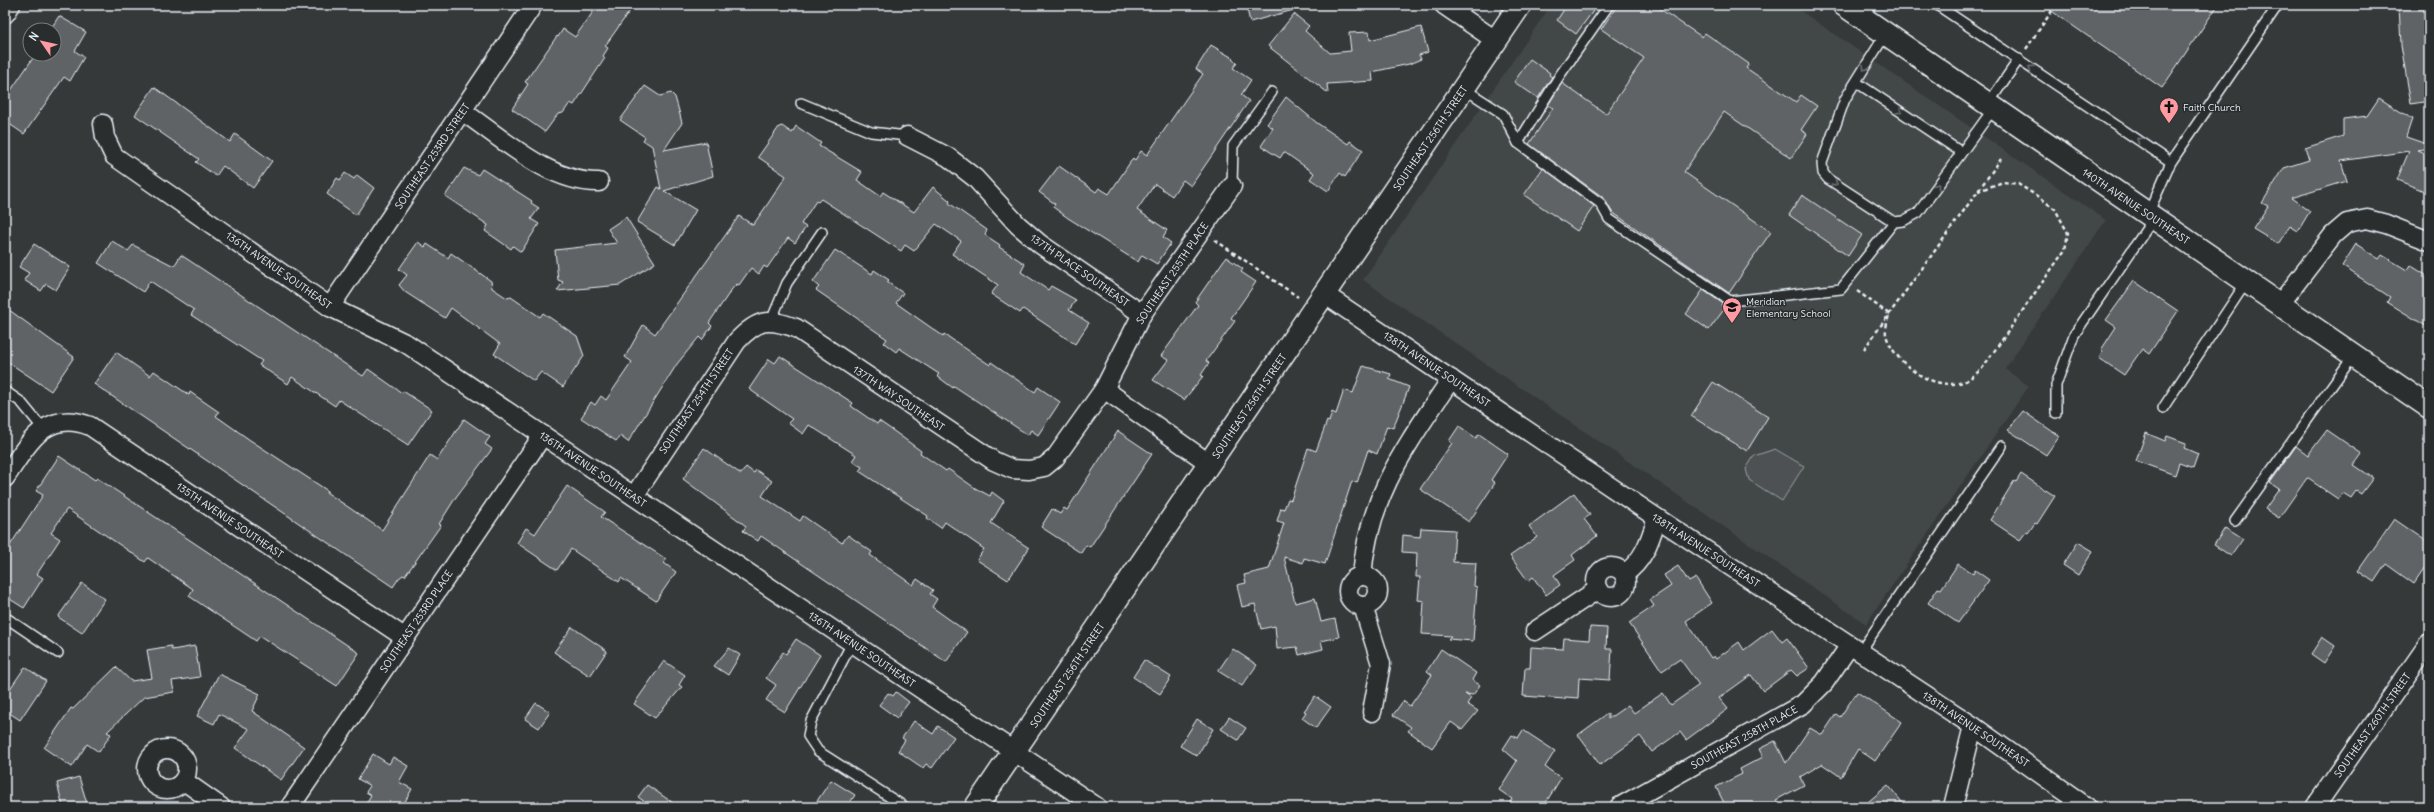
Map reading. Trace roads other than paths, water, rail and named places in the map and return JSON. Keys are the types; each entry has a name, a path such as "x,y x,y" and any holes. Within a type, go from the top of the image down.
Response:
{"main road":[{"name":"SOUTHEAST 256TH STREET","path":"976,807 1520,5"},
{"name":"140TH AVENUE SOUTHEAST","path":"1844,5 1867,11 1886,35 2429,407"}],"street":[{"path":"5,14 11,5"},
{"name":"SOUTHEAST 253RD STREET","path":"330,307 533,5"},
{"path":"1444,5 1495,40"},
{"path":"462,111 544,167 565,178 586,182 599,182"},
{"name":"136TH AVENUE SOUTHEAST","path":"103,124 105,137 114,156 330,307 407,344 1097,807"},
{"name":"137TH PLACE SOUTHEAST","path":"907,136 948,157 975,178 1018,225 1040,244 1142,314"},
{"name":"SOUTHEAST 255TH PLACE","path":"1029,470 1044,467 1055,458 1104,389 1142,314 1232,186"},
{"path":"2280,304 2333,235 2347,223 2367,219 2386,224 2429,241"},
{"name":"138TH AVENUE SOUTHEAST","path":"1320,301 1451,379 1657,518 1972,726 2087,807"},
{"name":"137TH WAY SOUTHEAST","path":"771,320 796,328 994,461 1012,469 1029,470"},
{"name":"SOUTHEAST 254TH STREET","path":"634,496 736,341 750,328 771,320"},
{"path":"1372,712 1381,664 1363,606 1374,601 1378,590 1373,580 1362,576 1364,547 1378,500 1406,446 1451,379"},
{"path":"1104,389 1210,464"},
{"name":"135TH AVENUE SOUTHEAST","path":"48,427 61,420 75,420 90,426 404,637"},
{"path":"5,478 30,442 48,427"},
{"name":"SOUTHEAST 253RD PLACE","path":"290,807 404,637 543,435"},
{"path":"1535,631 1597,590 1595,578 1602,569 1614,567 1624,574 1634,567 1646,550 1657,518"},
{"name":"SOUTHEAST 260TH STREET","path":"2316,807 2429,643"},
{"name":"SOUTHEAST 258TH PLACE","path":"1619,807 1803,704 1855,649"},
{"path":"1953,807 1972,726"},
{"path":"184,781 220,807"}],"lane":[{"path":"1518,143 1560,75 1609,5"},
{"path":"1937,5 2171,162"},
{"path":"2056,413 2056,385 2074,335 2151,216 2171,162 2278,5"},
{"path":"1886,35 1845,99 1822,163 1823,173 1828,179 1894,222 1903,221 1918,213 1961,152 2019,59"},
{"path":"1856,82 1961,152"},
{"path":"1463,88 1503,114 1518,143 1600,203 1609,219 1730,301 1841,289 1847,284 1894,222"},
{"path":"1232,186 1233,146 1272,92"},
{"path":"801,103 871,132 907,136"},
{"path":"771,320 787,283 822,232"},
{"path":"2163,408 2247,281"},
{"path":"2235,521 2354,355"},
{"path":"5,391 21,402 48,427"},
{"path":"1855,649 2002,446"},
{"path":"5,617 58,653"},
{"path":"852,642 811,721 808,736 818,751 905,807"}],"place":[{"name":"Faith Church","path":"2169,124"},
{"name":"Meridian Elementary School","path":"1732,324"}]}
